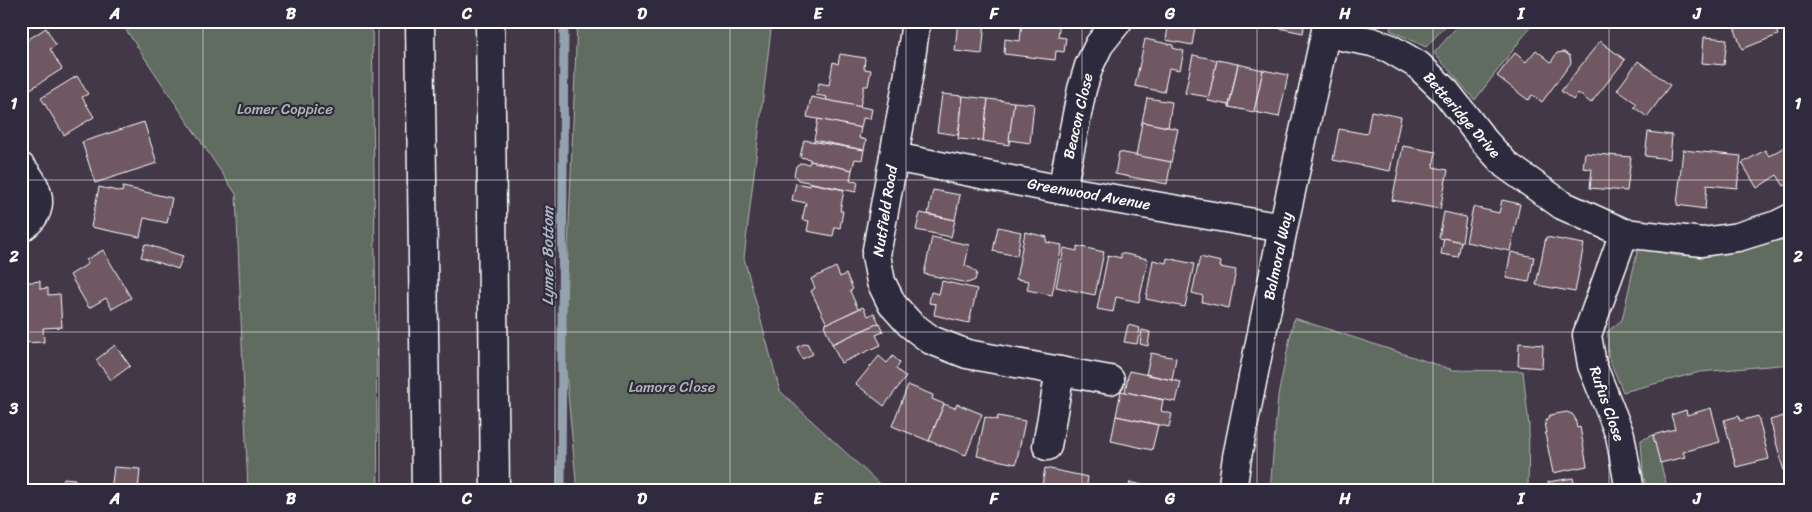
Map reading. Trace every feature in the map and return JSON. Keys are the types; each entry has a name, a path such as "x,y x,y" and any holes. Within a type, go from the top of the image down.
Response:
{"main road":[{"path":"420,21 426,491"},
{"path":"490,21 495,491"},
{"name":"Nutfield Road","path":"916,21 876,255 880,282 892,304 910,324 931,340 967,354 1110,380"},
{"name":"Beacon Close","path":"1062,190 1082,88 1089,66 1099,45 1118,21"},
{"name":"Balmoral Way","path":"1232,491 1237,457 1283,228 1327,27"},
{"name":"Betteridge Drive","path":"1327,27 1389,48 1418,65 1446,92 1484,142 1506,164 1562,205 1624,233 1702,242 1738,237 1777,225 1791,218"},
{"name":"Greenwood Avenue","path":"894,157 1062,190 1283,228"},
{"path":"21,167 36,187 38,200 36,214 29,223 21,228"},
{"name":"Rufus Close","path":"1624,233 1587,335 1592,365 1620,436 1630,491"},
{"path":"1047,446 1060,371"}],"green space":[{"name":"Lomer Coppice","path":"120,21 372,21 378,491 248,491 236,194"},
{"name":"Lamore Close","path":"577,21 772,21 744,258 780,391 887,491 577,491 564,351"},
{"path":"1392,21 1450,21 1426,47 1390,30"},
{"path":"1462,21 1535,21 1475,100 1434,53"},
{"path":"1791,234 1791,364 1700,372 1623,392 1608,356 1608,331 1622,320 1638,248 1679,256 1708,254 1781,240"},
{"path":"1294,318 1453,370 1523,371 1529,426 1528,491 1270,491 1278,396"},
{"path":"1653,435 1668,491 1647,491 1643,472 1641,440"}],"building":[{"path":"841,21 868,21 868,23"},
{"path":"958,21 985,21 982,54 955,51"},
{"path":"1022,21 1060,21 1058,37 1066,38 1064,52 1056,51 1055,60 1004,54 1005,39 1020,41"},
{"path":"1169,21 1196,22 1192,45 1166,40"},
{"path":"1280,21 1305,21 1303,33 1279,28"},
{"path":"1732,21 1773,21 1778,35 1742,49"},
{"path":"46,28 56,45 50,49 62,69 21,95 21,44"},
{"path":"1704,37 1727,39 1724,65 1702,63"},
{"path":"1145,39 1173,45 1173,48 1184,51 1180,70 1169,68 1164,92 1135,86"},
{"path":"1600,41 1625,60 1591,103 1578,93 1573,100 1561,91"},
{"path":"1536,50 1551,62 1557,53 1564,52 1570,56 1571,63 1542,102 1532,95 1528,100 1497,76 1515,53 1526,62"},
{"path":"840,54 865,58 864,69 871,70 868,86 864,86 860,107 826,100 827,97 816,95 819,83 829,85 833,62 838,64"},
{"path":"1193,55 1217,60 1209,97 1185,93"},
{"path":"1217,60 1238,64 1229,105 1208,101"},
{"path":"1638,61 1670,85 1647,117 1634,107 1637,104 1617,90"},
{"path":"1238,64 1263,70 1254,112 1229,107"},
{"path":"1263,70 1288,75 1279,117 1254,112"},
{"path":"77,76 88,94 82,97 94,117 64,135 41,98"},
{"path":"942,94 963,96 958,135 937,132"},
{"path":"963,96 988,99 983,141 958,139"},
{"path":"811,97 872,109 870,119 863,118 861,128 807,117"},
{"path":"1147,98 1172,102 1168,127 1142,122"},
{"path":"988,99 1014,102 1009,145 983,141"},
{"path":"1014,102 1034,104 1030,143 1009,140"},
{"path":"1371,111 1401,117 1390,171 1333,160 1339,129 1367,134"},
{"path":"818,119 861,128 859,138 866,140 864,150 814,140"},
{"path":"144,122 157,163 95,183 82,142"},
{"path":"1142,122 1178,129 1171,162 1136,156"},
{"path":"1791,128 1791,142 1784,132"},
{"path":"1648,132 1672,135 1670,159 1645,156"},
{"path":"804,140 864,150 862,160 855,159 852,170 810,161 810,159 800,157"},
{"path":"1791,143 1791,182 1784,186 1777,175 1757,188 1742,163 1765,150 1769,156"},
{"path":"1403,146 1436,152 1433,167 1448,170 1440,209 1392,200"},
{"path":"1683,150 1741,156 1737,188 1707,185 1705,209 1677,205"},
{"path":"1119,152 1171,162 1167,184 1115,174"},
{"path":"1585,153 1631,157 1627,191 1590,188 1592,169 1583,168"},
{"path":"810,161 852,170 850,181 858,182 856,192 798,180 794,175 796,166 801,163 809,164"},
{"path":"796,183 810,186 810,183 844,190 840,211 843,211 840,228 835,227 833,236 807,231 809,221 802,220 806,203 792,200"},
{"path":"99,187 122,192 123,187 172,198 167,223 144,218 140,237 91,227"},
{"path":"933,190 960,195 955,220 928,214"},
{"path":"1502,200 1520,204 1510,251 1466,242 1473,207 1499,213"},
{"path":"1444,212 1466,217 1462,242 1439,238"},
{"path":"920,213 955,220 951,237 916,230"},
{"path":"998,227 1021,232 1017,256 993,251"},
{"path":"1025,232 1047,237 1046,242 1062,245 1052,295 1027,290 1029,281 1016,279"},
{"path":"932,237 969,245 965,266 977,273 975,280 968,283 924,274"},
{"path":"1546,237 1584,244 1575,292 1536,285"},
{"path":"1444,238 1461,242 1458,257 1441,254"},
{"path":"145,244 183,256 178,269 141,257"},
{"path":"1077,246 1104,252 1095,295 1056,287 1064,248 1077,251"},
{"path":"103,250 131,298 112,309 106,298 89,308 70,275 88,264 86,260"},
{"path":"1511,252 1534,257 1529,282 1506,278"},
{"path":"1121,253 1148,259 1139,302 1116,297 1113,312 1097,309 1108,255 1121,258"},
{"path":"1200,257 1221,262 1220,267 1236,270 1229,308 1202,302 1203,296 1192,293"},
{"path":"1167,258 1194,264 1185,307 1146,299 1153,260 1166,263"},
{"path":"836,267 840,277 846,274 853,289 850,291 858,309 827,324 811,291 815,288 811,279"},
{"path":"40,281 40,289 48,288 48,295 60,294 62,327 43,328 44,342 23,343 21,283"},
{"path":"942,281 977,289 969,323 934,315 936,304 929,303 931,292 939,294"},
{"path":"863,307 868,316 874,313 879,323 832,344 824,325"},
{"path":"879,323 883,332 876,335 881,345 841,363 832,344"},
{"path":"1128,325 1140,328 1137,344 1124,342"},
{"path":"1142,330 1150,332 1148,346 1140,344"},
{"path":"807,343 813,354 802,359 797,347"},
{"path":"1519,343 1543,345 1542,368 1518,366"},
{"path":"115,345 130,366 111,380 96,360"},
{"path":"1151,353 1176,358 1172,380 1146,374"},
{"path":"879,356 887,363 893,356 900,363 896,369 906,377 884,406 856,384"},
{"path":"1129,371 1181,382 1176,402 1125,392"},
{"path":"908,385 933,395 932,399 944,404 929,441 892,426"},
{"path":"1121,391 1163,400 1161,411 1172,414 1169,427 1116,416"},
{"path":"944,404 955,408 957,404 982,414 966,455 929,441"},
{"path":"1711,408 1720,442 1683,452 1685,457 1660,463 1653,435 1675,429 1671,415 1686,410 1687,415"},
{"path":"1567,412 1575,418 1577,428 1580,427 1587,466 1553,473 1545,433 1547,433 1545,423 1550,415"},
{"path":"1791,414 1791,469 1784,471 1770,420"},
{"path":"998,416 1025,421 1016,464 977,456 985,417 997,420"},
{"path":"1116,416 1158,425 1152,450 1111,441"},
{"path":"1739,416 1740,421 1758,416 1769,459 1736,467 1724,420"},
{"path":"114,467 140,469 138,491 111,491"},
{"path":"1045,468 1088,477 1086,491 1041,491"},
{"path":"64,478 75,479 74,491 62,491"},
{"path":"1573,478 1576,491 1550,491 1548,482"},
{"path":"1130,482 1161,490 1161,491 1128,491"}],"waterway":[{"name":"Lymer Bottom","path":"561,491 564,21"}]}
